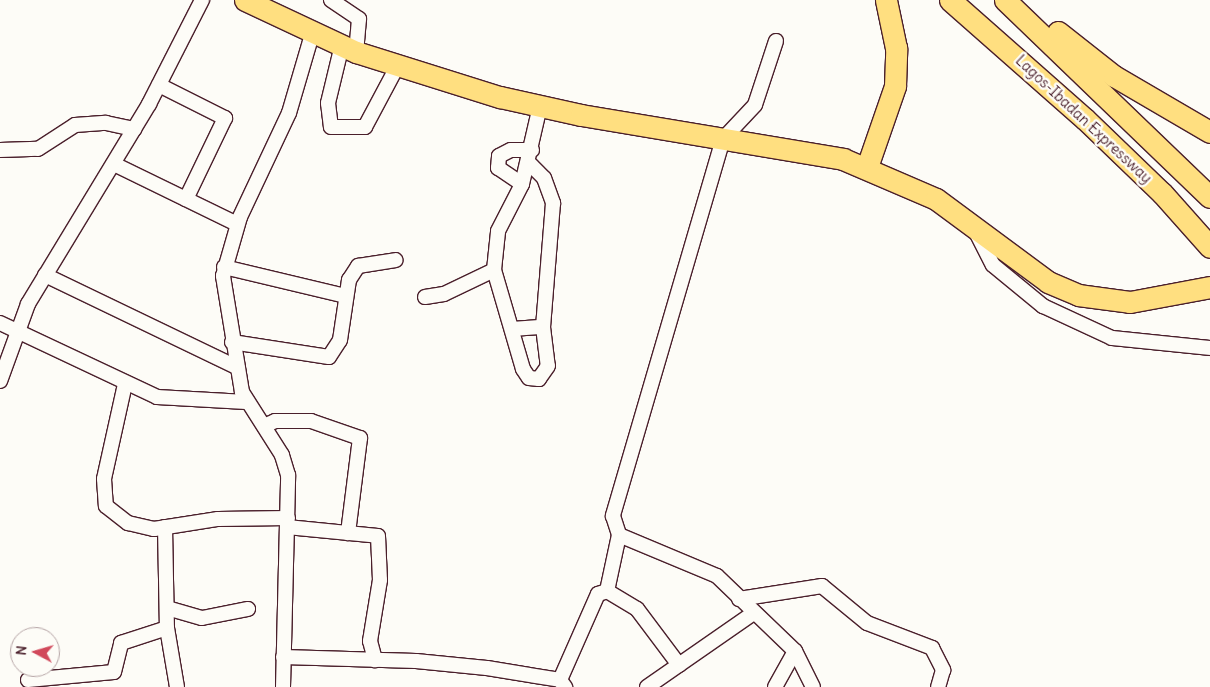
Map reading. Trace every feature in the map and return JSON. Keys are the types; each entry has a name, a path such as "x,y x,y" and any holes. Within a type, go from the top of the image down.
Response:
{"highway":[{"path":"245,0 349,48 398,65 540,106 723,139 808,151 867,168 916,187 1048,282 1078,295 1130,302 1201,290"},
{"path":"867,168 895,86 896,48 886,0"},
{"name":"Lagos-Ibadan Expressway","path":"950,0 1085,119 1210,247"},
{"path":"1005,0 1210,197"},
{"path":"1021,0 1114,76 1210,132"}],"street":[{"path":"0,381 2,364 45,275 134,129 159,85 202,0"},
{"path":"331,0 359,20 328,103 331,126 365,127 398,65"},
{"path":"283,687 288,475 282,454 246,402 232,342 224,268 237,224 289,113 313,31"},
{"path":"607,591 619,535 613,516 617,499 723,139 755,105 776,41"},
{"path":"159,85 225,118 186,199"},
{"path":"522,184 498,168 499,156 511,150 530,157 547,184 553,203 543,328 548,366 539,379 529,378 523,369 494,270 498,231 522,184 530,157 540,106"},
{"path":"0,150 38,149 75,125 106,123 134,129"},
{"path":"114,164 237,224"},
{"path":"974,228 993,264 1043,306 1112,338 1210,348"},
{"path":"232,342 329,357 340,340 346,296 358,266 396,260"},
{"path":"224,268 346,296"},
{"path":"425,297 444,294 494,270"},
{"path":"45,275 238,368"},
{"path":"0,323 18,329 125,384 157,398 246,402"},
{"path":"512,329 543,328"},
{"path":"125,384 104,479 106,506 128,523 165,527 218,519 287,523 379,538 380,580 370,640 374,660"},
{"path":"264,426 281,420 311,421 360,438 348,533"},
{"path":"165,527 167,628 177,687"},
{"path":"619,535 704,569 795,651 813,687"},
{"path":"739,599 822,586 867,623 932,648 944,670 938,687"},
{"path":"284,657 374,660 487,668 562,683 598,594 607,591 637,609 679,665"},
{"path":"167,608 202,618 248,609"},
{"path":"647,687 752,614"},
{"path":"28,680 62,682 114,672 121,644 167,628"},
{"path":"775,687 795,651"}]}
